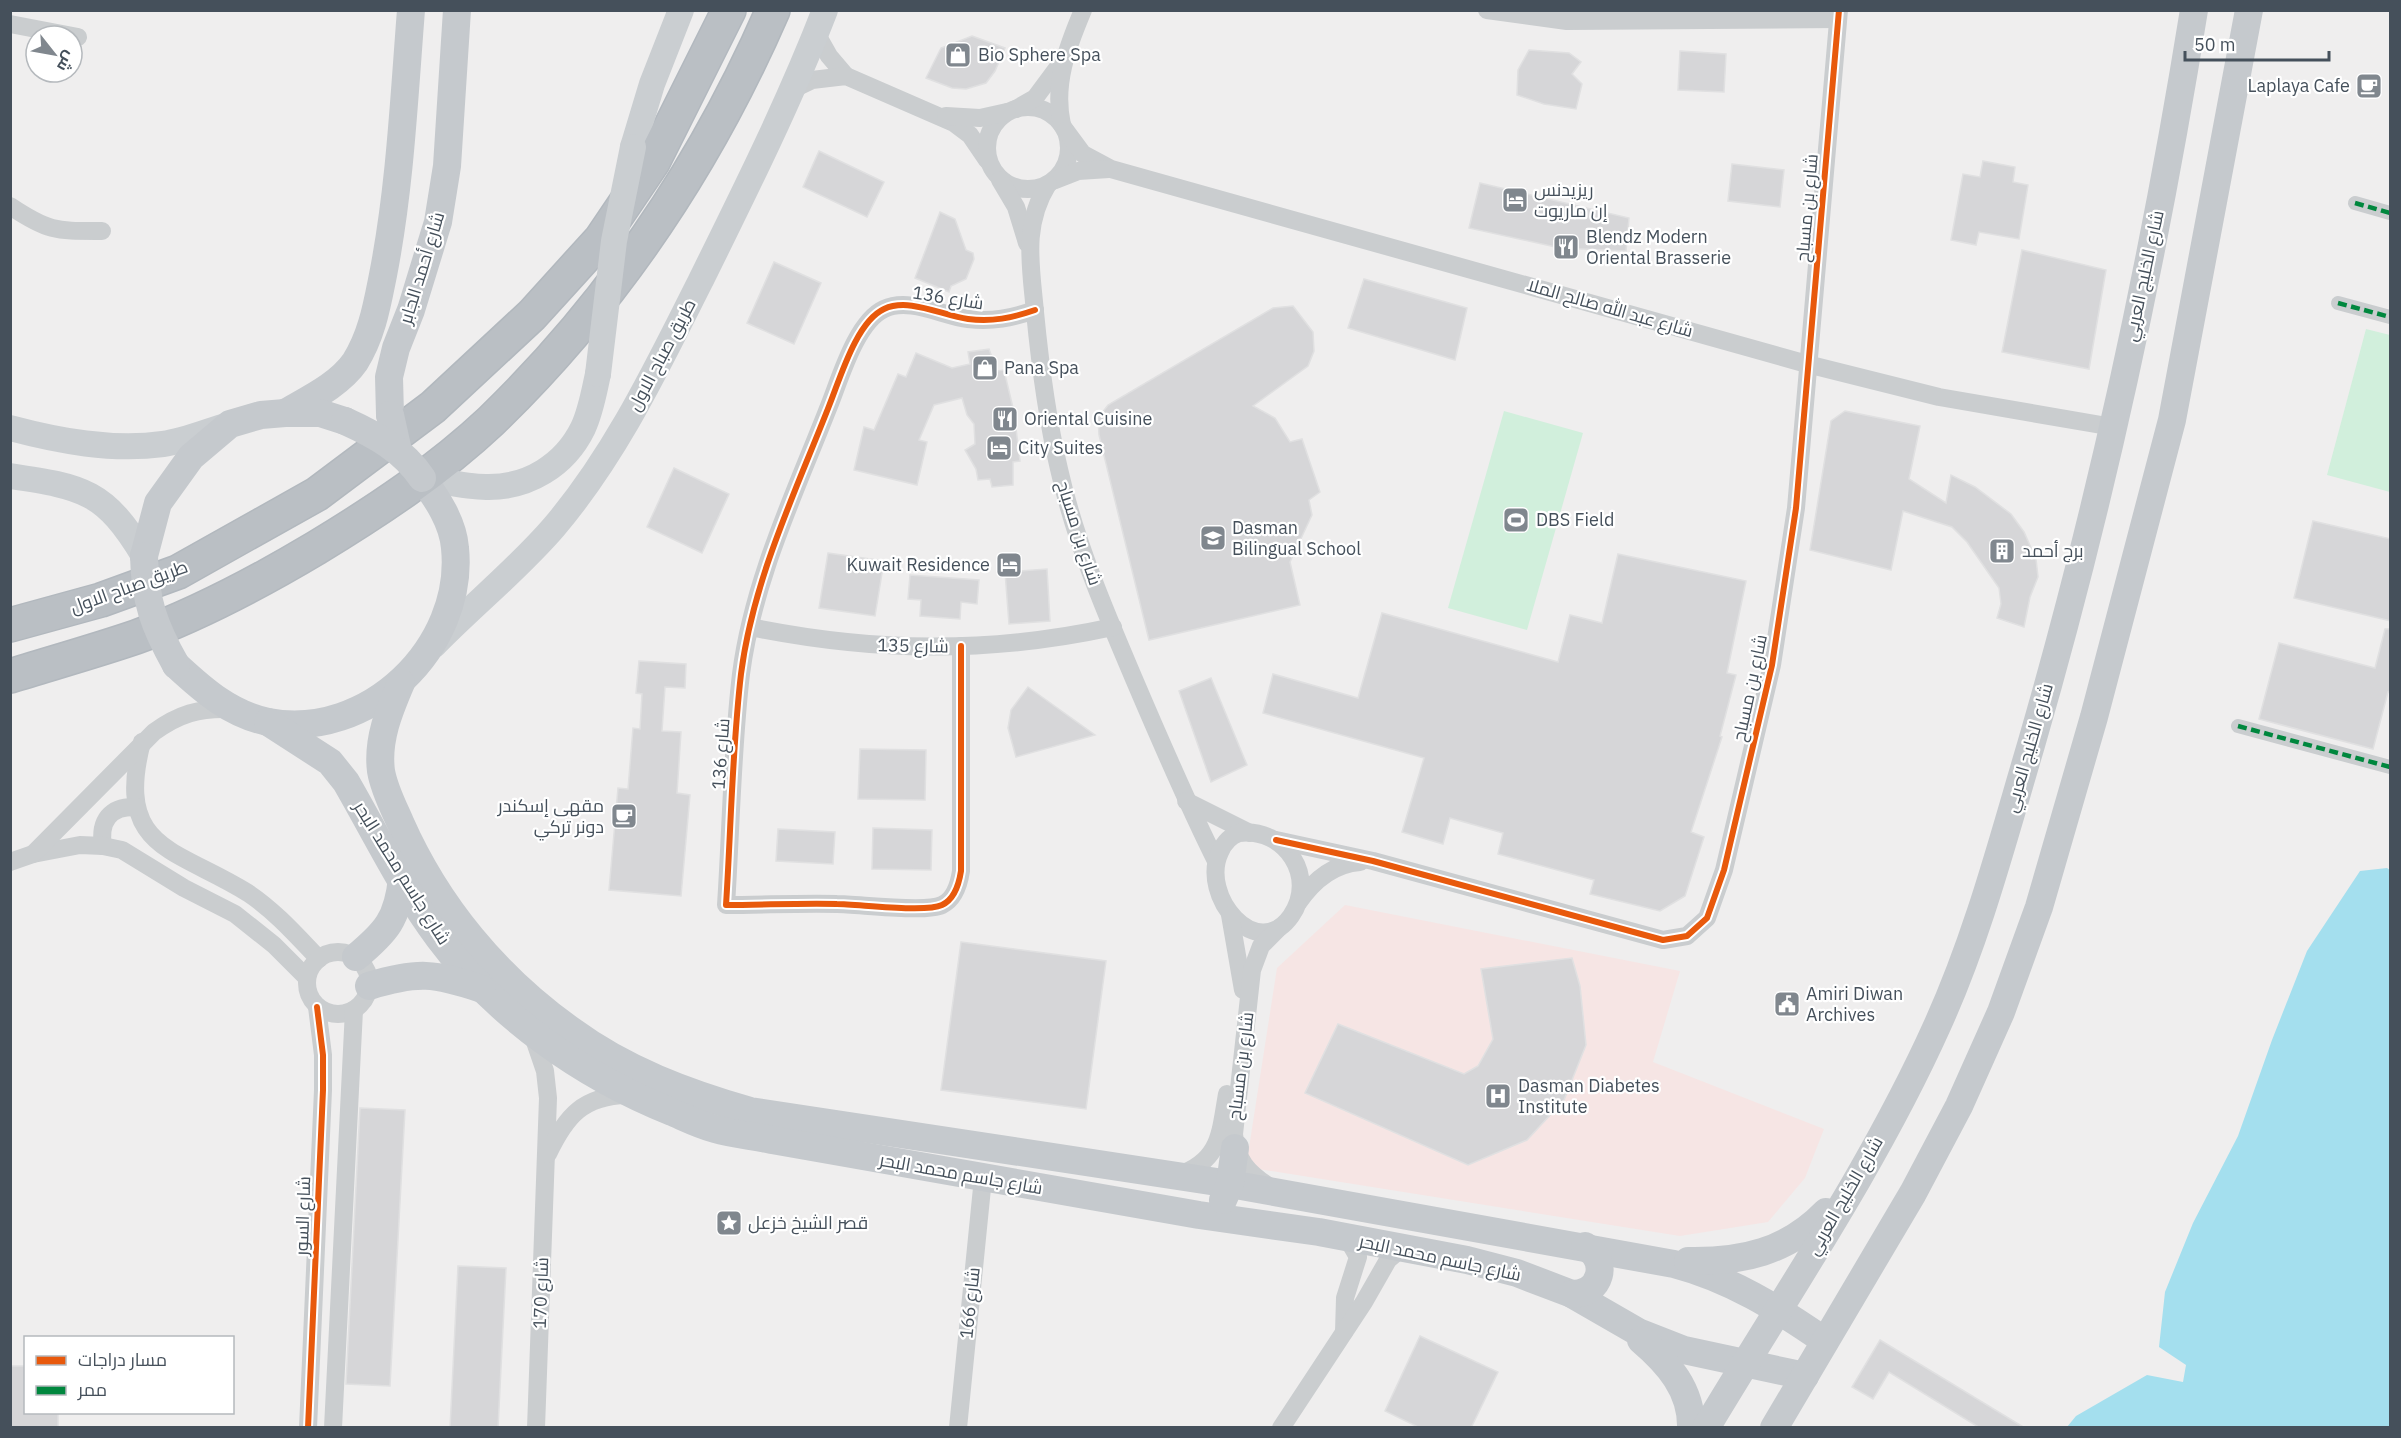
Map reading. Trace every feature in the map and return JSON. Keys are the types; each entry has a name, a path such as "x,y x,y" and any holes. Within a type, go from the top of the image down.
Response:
{"highway":[{"name":"طريق صباح الاول","path":"10,626 101,600 178,572 317,494 433,407 532,315 601,239 653,162 729,10"},
{"path":"10,676 137,636 247,587 346,529 447,458 489,422 576,330 625,268 674,199 718,126 773,10"}],"main road":[{"name":"شارع أحمد الجابر","path":"285,413 330,386 353,364 366,343 374,321 387,253 396,187 411,10"},
{"name":"شارع أحمد الجابر","path":"398,451 390,415 389,377 396,348 431,249 439,213 447,166 457,10"},
{"path":"422,478 487,487 514,485 534,478 554,466 583,428 598,374 614,241 633,147 652,84 681,10"},
{"name":"شارع الخليج العربي","path":"1706,1428 1862,1169 1937,1026 1988,892 2046,692 2113,427 2162,187 2194,10"},
{"path":"1774,1428 1913,1193 1959,1106 2001,1012 2038,907 2094,717 2165,450 2184,361 2249,10"},
{"name":"طريق صباح الاول","path":"427,651 554,527 610,452 674,335 821,22"},
{"path":"10,428 68,441 108,446 163,444 230,424 261,415 320,413 345,421 372,434 398,451 439,501 455,546 456,565 449,606 427,651 401,683 369,705 333,719 295,723 268,722 235,710 212,698 176,665 157,632 145,595 144,556 158,502 190,458 230,424"},
{"path":"10,476 80,490 104,503 123,522 144,556"},
{"name":"شارع جاسم محمد البحر","path":"401,683 384,727 381,772 390,800 411,847 440,896 493,963 518,988 596,1047 675,1087 750,1111 1279,1192 1652,1260 1705,1273 1778,1309 1825,1341"},
{"name":"شارع جاسم محمد البحر","path":"268,722 330,762 346,782 439,938 482,989 531,1031 569,1058 632,1095 713,1128 983,1178 1347,1238 1517,1273 1572,1294 1610,1317 1669,1345 1744,1364 1805,1376"},
{"path":"356,957 386,931 400,900 402,879"},
{"path":"369,986 410,975 423,974 452,979 482,989"},
{"path":"1199,1215 1217,1207 1230,1184 1235,1148"},
{"path":"1652,1260 1740,1258 1784,1246 1824,1215 1862,1169"},
{"path":"1572,1294 1588,1291 1598,1279 1600,1263 1597,1256 1585,1246"},
{"path":"1610,1317 1650,1348 1673,1371 1687,1397 1691,1428"}],"street":[{"path":"821,22 829,56 846,76 941,116 970,135 994,171 1017,189 1033,190 1051,183 1063,171 1068,158 1069,144 1064,128 1059,92 1065,57 1083,10"},
{"path":"1488,10 1567,21 1838,15"},
{"name":"شارع بن مسباح","path":"1276,840 1373,861 1663,940 1687,936 1698,929 1707,918 1724,870 1772,665 1796,508 1838,15"},
{"path":"994,171 987,152 989,136 996,122 1029,102 1041,91 1065,57"},
{"path":"791,90 812,80 846,76"},
{"path":"941,116 980,118 1012,111 1042,109 1064,128"},
{"name":"شارع عبد الله صالح الملا","path":"1064,128 1083,154 1111,169 1807,364 1939,397 2113,427"},
{"name":"شارع عبد الله صالح الملا","path":"1051,183 1078,171 1111,169"},
{"name":"شارع بن مسباح","path":"994,171 1016,207 1029,250 1043,382 1059,470 1088,565 1186,801 1216,861"},
{"name":"شارع بن مسباح","path":"1029,250 1036,207 1051,183"},
{"path":"2355,203 2391,213"},
{"path":"10,206 44,227 61,231 102,231"},
{"path":"2338,303 2391,317"},
{"name":"شارع 136","path":"961,646 961,871 958,887 951,898 942,905 931,907 835,904 726,905 741,674 750,627 776,538 852,349 874,316 883,309 903,305 969,320 1012,318 1035,310"},
{"name":"شارع 135","path":"750,627 849,644 961,646 1043,640 1113,627"},
{"path":"33,854 154,732 184,714 211,708 235,710"},
{"path":"2238,726 2391,767"},
{"path":"142,742 137,764 136,807 149,833 160,845 263,904 319,959"},
{"path":"1186,801 1250,833 1276,840 1288,850 1299,870 1300,887 1297,904 1290,917 1279,928 1256,931 1230,915 1218,893 1216,861 1230,838 1250,833"},
{"path":"103,846 102,828 108,815 121,807 136,807"},
{"path":"10,862 33,854 80,845 122,850 184,888 235,914 274,945 306,977 309,996 317,1007 335,1015 354,1010 367,996 369,986 366,969 356,957 336,952 319,959 306,977"},
{"name":"شارع بن مسباح","path":"1297,904 1314,882 1331,870 1348,863 1373,861"},
{"name":"شارع بن مسباح","path":"1173,1177 1201,1164 1213,1153 1220,1135 1243,994 1241,968 1230,915"},
{"name":"شارع بن مسباح","path":"1235,1148 1234,1134 1252,970 1261,946 1279,928"},
{"name":"شارع السور","path":"308,1428 323,1090 323,1055 317,1007"},
{"path":"333,1428 354,1010"},
{"name":"شارع 170","path":"531,1031 547,1085 536,1428"},
{"name":"شارع 170","path":"546,1159 565,1124 582,1106 607,1096 632,1095"},
{"path":"1235,1148 1250,1174 1279,1192"},
{"name":"شارع 166","path":"958,1428 983,1178"},
{"path":"1344,1332 1345,1298 1358,1257 1347,1238"},
{"path":"1281,1428 1388,1260 1401,1248"}],"shaded area":[{"name":"Dasman Diabetes Institute","path":"1345,905 1680,971 1653,1062 1824,1129 1805,1178 1768,1222 1680,1236 1246,1167 1277,968"}],"green space":[{"path":"2366,329 2390,335 2390,492 2327,475"},
{"name":"DBS Field","path":"1504,411 1583,433 1527,630 1448,608"}],"water":[{"path":"2387,868 2390,870 2390,1427 2067,1427 2076,1416 2147,1375 2183,1382 2186,1365 2159,1347 2165,1292 2193,1223 2238,1136 2307,951 2360,871"}],"building":[{"path":"972,36 1005,48 995,71 986,83 966,89 952,88 926,78 941,48"},
{"path":"1529,50 1569,53 1581,62 1572,74 1582,84 1576,109 1544,104 1517,95 1518,70"},
{"path":"1680,51 1726,54 1724,92 1678,90"},
{"path":"819,151 884,182 867,217 803,187"},
{"path":"1983,161 2015,167 2013,182 2028,185 2019,239 1979,232 1976,245 1951,240 1963,174 1980,177"},
{"path":"1732,164 1784,170 1780,207 1728,201"},
{"name":"ريزيدنس إن ماريوت","path":"1480,183 1629,218 1626,251 1560,248 1469,228"},
{"path":"940,212 955,219 966,250 973,253 974,259 966,279 951,286 949,292 915,278"},
{"path":"2022,250 2106,270 2089,369 2002,352"},
{"path":"774,262 821,283 794,344 747,323"},
{"path":"1364,279 1467,308 1455,360 1348,328"},
{"name":"Dasman Bilingual School","path":"1293,306 1313,332 1314,351 1308,366 1253,406 1275,418 1290,442 1302,439 1320,492 1309,500 1312,515 1290,562 1300,605 1149,640 1099,435 1098,418 1108,405 1273,308"},
{"path":"989,349 997,371 1004,370 1014,412 1020,461 1013,462 1013,485 992,487 990,479 978,480 976,469 965,450 975,444 974,424 967,415 962,398 934,405 919,440 927,442 917,485 854,470 864,427 874,430 898,374 906,377 916,353 952,368 970,364 968,352"},
{"path":"1845,411 1920,426 1909,479 1946,503 1951,475 1975,487 2011,514 2024,532 2036,559 2038,577 2030,597 2024,627 1997,618 2001,604 1999,588 1967,542 1952,527 1903,511 1891,570 1810,550 1831,421"},
{"path":"674,468 729,494 702,553 647,527"},
{"path":"2313,521 2391,539 2391,621 2294,598"},
{"path":"828,553 884,561 875,616 819,608"},
{"path":"1618,554 1746,581 1727,673 1736,675 1720,736 1722,737 1691,832 1704,837 1685,896 1660,911 1590,894 1594,880 1498,854 1503,833 1450,818 1443,844 1402,832 1424,758 1263,713 1273,674 1358,698 1382,613 1558,662 1570,615 1602,623"},
{"path":"1047,569 1050,621 1009,624 1005,572"},
{"path":"910,575 979,580 977,604 961,602 960,619 920,616 921,600 908,599"},
{"path":"2385,629 2391,629 2391,693 2388,692 2373,749 2259,719 2279,643 2375,668"},
{"path":"639,661 686,664 685,688 665,687 662,731 681,732 677,793 690,795 681,896 609,890 618,788 628,789 633,728 640,729 642,694 636,693"},
{"path":"1211,678 1247,765 1211,782 1179,691"},
{"path":"1028,687 1095,735 1016,757 1008,728 1011,710"},
{"path":"860,749 926,750 925,800 858,799"},
{"path":"873,828 932,830 931,870 872,869"},
{"path":"778,829 835,832 833,864 776,861"},
{"path":"961,942 1106,961 1086,1109 941,1090"},
{"path":"1572,958 1580,986 1586,1045 1564,1100 1527,1140 1468,1165 1305,1093 1338,1024 1464,1074 1478,1066 1493,1039 1481,969"},
{"path":"360,1108 405,1110 390,1386 346,1384"},
{"path":"458,1266 506,1268 498,1428 450,1428"},
{"path":"1420,1336 1498,1372 1471,1428 1420,1428 1385,1411"},
{"path":"1880,1340 2025,1428 1980,1428 1889,1372 1873,1399 1852,1387"},
{"path":"10,1366 24,1366 24,1414 58,1414 58,1428 10,1428"}],"marked path":[{"path":"2355,203 2390,213"},
{"path":"2338,303 2390,317"},
{"path":"2238,726 2390,767"}],"cycle path":[{"path":"1276,840 1373,861 1663,940 1687,936 1707,918 1724,870 1772,665 1796,508 1839,10"},
{"path":"961,646 961,871 958,886 950,899 942,905 921,908 847,904 726,905 736,731 741,674 747,639 765,571 789,504 857,338 874,316 894,306 915,306 977,320 1002,319 1035,310"},
{"path":"308,1428 323,1090 323,1055 317,1007"}],"place":[{"name":"Bio Sphere Spa","path":"958,55"},
{"name":"Laplaya Cafe","path":"2369,86"},
{"name":"ريزيدنس إن ماريوت","path":"1515,200"},
{"name":"Blendz Modern Oriental Brasserie","path":"1566,247"},
{"name":"Pana Spa","path":"985,368"},
{"name":"Oriental Cuisine","path":"1005,419"},
{"name":"City Suites","path":"999,448"},
{"name":"DBS Field","path":"1516,520"},
{"name":"Dasman Bilingual School","path":"1213,538"},
{"name":"برج أحمد","path":"2002,551"},
{"name":"Kuwait Residence","path":"1009,565"},
{"name":"مقهى إسكندر دونر تركي","path":"624,816"},
{"name":"Amiri Diwan Archives","path":"1787,1004"},
{"name":"Dasman Diabetes Institute","path":"1498,1096"},
{"name":"قصر الشيخ خزعل","path":"729,1223"}]}
